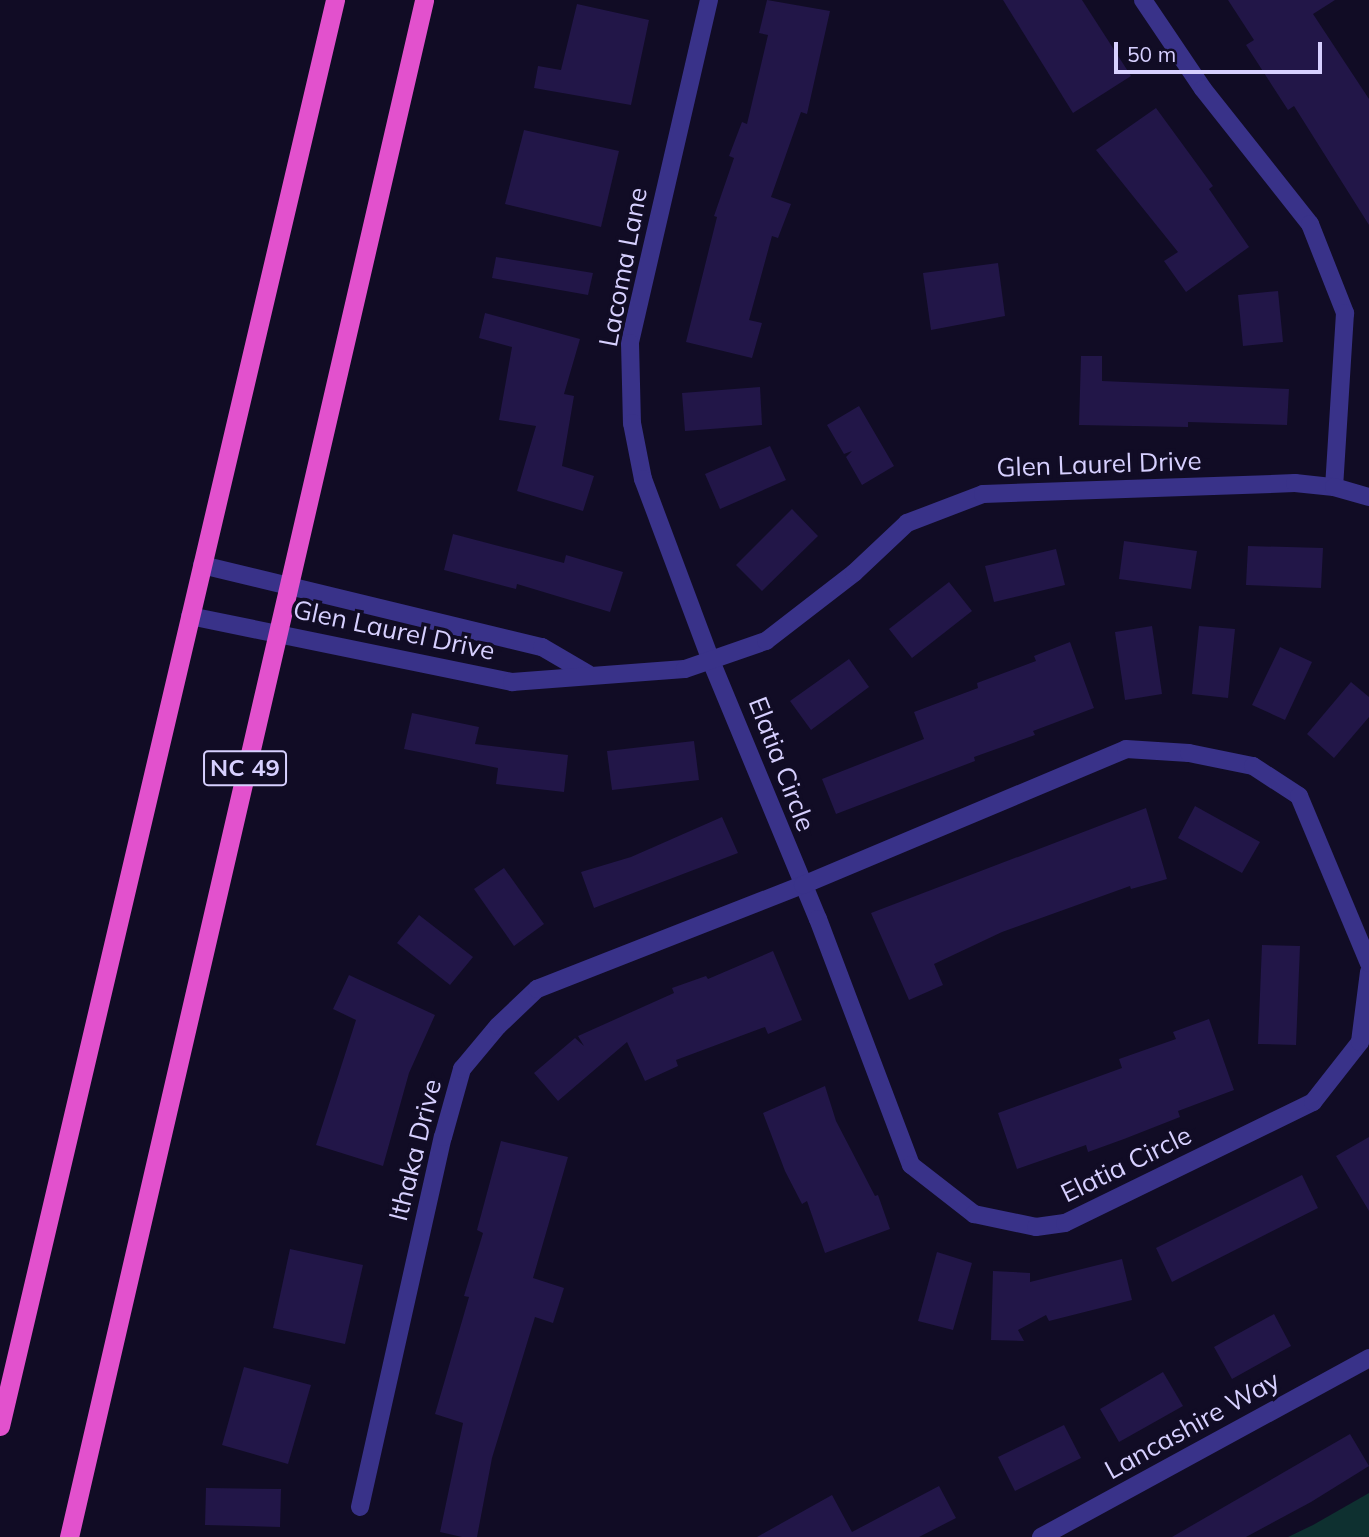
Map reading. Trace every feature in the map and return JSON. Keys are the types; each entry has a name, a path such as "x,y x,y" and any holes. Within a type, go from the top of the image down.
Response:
{"highway":[{"path":"0,1426 335,0"},
{"name":"NC 49","path":"69,1537 286,585 424,0"}],"street":[{"name":"Lacoma Lane","path":"709,0 630,343 632,423 642,478 711,661"},
{"path":"1143,0 1203,89 1310,224 1345,313 1334,486"},
{"name":"Glen Laurel Drive","path":"190,616 512,682 588,674 685,669 766,641 854,573 907,523 983,494 1295,484 1334,486 1369,497"},
{"name":"Glen Laurel Drive","path":"202,565 542,647 588,674"},
{"name":"Elatia Circle","path":"711,661 803,885 911,1165 974,1214 1036,1227 1065,1223 1313,1102 1360,1042 1369,972"},
{"path":"803,885 1126,749 1189,753 1253,766 1299,796 1369,963"},
{"name":"Ithaka Drive","path":"360,1507 443,1137 462,1069 498,1026 537,989 803,885"},
{"name":"Lancashire Way","path":"1041,1537 1369,1358"}],"green space":[{"path":"1369,1493 1369,1537 1288,1537 1313,1525"}],"building":[{"path":"767,0 830,11 807,114 801,112 771,197 791,204 778,238 772,236 749,320 762,323 752,358 686,342 717,217 714,216 734,158 729,156 742,122 747,124 768,35 759,33"},
{"path":"1003,0 1082,0 1131,76 1073,113"},
{"path":"1228,0 1335,0 1313,14 1369,99 1369,225 1294,106 1288,110 1246,45 1254,40"},
{"path":"577,4 649,20 631,105 534,88 538,66 561,70"},
{"path":"1156,108 1213,186 1209,189 1249,247 1186,292 1164,261 1178,252 1096,150"},
{"path":"524,130 619,151 601,227 505,204"},
{"path":"496,257 593,273 588,295 492,278"},
{"path":"998,263 1005,316 931,330 923,273"},
{"path":"1278,291 1283,342 1243,346 1238,295"},
{"path":"485,313 580,339 564,394 574,396 562,466 594,476 583,511 517,491 536,426 499,420 512,347 479,338"},
{"path":"1081,356 1102,356 1102,381 1289,389 1287,425 1188,422 1188,427 1079,425"},
{"path":"760,387 762,425 685,431 682,393"},
{"path":"859,406 894,466 862,485 846,457 852,451 844,454 827,425"},
{"path":"770,446 786,480 720,509 705,474"},
{"path":"792,509 818,536 762,591 736,565"},
{"path":"453,534 564,563 566,555 623,572 610,612 517,584 516,589 444,570"},
{"path":"1124,541 1197,551 1191,589 1119,579"},
{"path":"1248,546 1323,548 1321,588 1246,585"},
{"path":"1056,549 1065,585 994,602 985,566"},
{"path":"949,582 972,611 912,658 889,629"},
{"path":"1152,626 1162,694 1125,700 1115,632"},
{"path":"1199,626 1235,629 1228,698 1192,694"},
{"path":"1070,642 1094,708 1033,731 1035,735 974,757 975,761 836,814 822,779 924,739 914,712 978,688 977,683 1036,661 1034,656"},
{"path":"1280,647 1312,662 1285,720 1252,705"},
{"path":"849,659 869,687 811,730 790,701"},
{"path":"1351,682 1369,697 1369,717 1334,758 1307,734"},
{"path":"412,713 479,727 475,744 568,755 564,792 496,784 498,768 404,749"},
{"path":"694,741 699,780 612,790 607,751"},
{"path":"1195,806 1260,842 1242,873 1178,838"},
{"path":"1146,808 1167,879 1131,889 1130,886 1002,932 934,964 943,985 909,1000 871,913"},
{"path":"722,817 738,853 594,908 581,872 631,857"},
{"path":"504,868 544,924 514,946 474,889"},
{"path":"419,915 473,957 450,985 397,943"},
{"path":"1262,945 1300,946 1296,1045 1258,1044"},
{"path":"773,951 802,1020 768,1034 765,1027 676,1060 678,1066 645,1081 627,1042 558,1101 534,1073 575,1038 584,1046 578,1036 674,993 672,988 706,976 708,979"},
{"path":"349,975 435,1015 409,1073 383,1166 316,1145 356,1020 333,1009"},
{"path":"1209,1019 1234,1090 1178,1111 1180,1117 1124,1139 1088,1152 1086,1145 1017,1169 998,1113 1122,1068 1119,1059 1176,1039 1173,1032"},
{"path":"825,1086 836,1121 875,1196 878,1195 890,1229 825,1253 807,1201 802,1204 785,1171 763,1113"},
{"path":"1369,1137 1369,1211 1336,1156"},
{"path":"501,1141 568,1157 533,1278 564,1288 553,1323 535,1317 492,1458 477,1537 462,1537 440,1532 463,1423 435,1414 469,1297 464,1296 483,1233 477,1230"},
{"path":"1302,1175 1318,1208 1172,1282 1156,1248"},
{"path":"290,1249 363,1265 345,1344 273,1328"},
{"path":"937,1252 972,1263 953,1330 918,1321"},
{"path":"1122,1259 1132,1300 1049,1321 1046,1315 1018,1330 1024,1341 991,1340 993,1271 1030,1273 1030,1282"},
{"path":"1274,1314 1291,1346 1232,1379 1214,1347"},
{"path":"244,1367 311,1385 288,1464 222,1445"},
{"path":"1163,1372 1183,1406 1119,1442 1100,1409"},
{"path":"1064,1425 1081,1458 1015,1491 998,1457"},
{"path":"1350,1434 1369,1466 1311,1502 1246,1537 1172,1537"},
{"path":"939,1486 956,1518 919,1537 757,1537 832,1495 852,1532"},
{"path":"206,1488 281,1489 280,1527 205,1525"}]}
